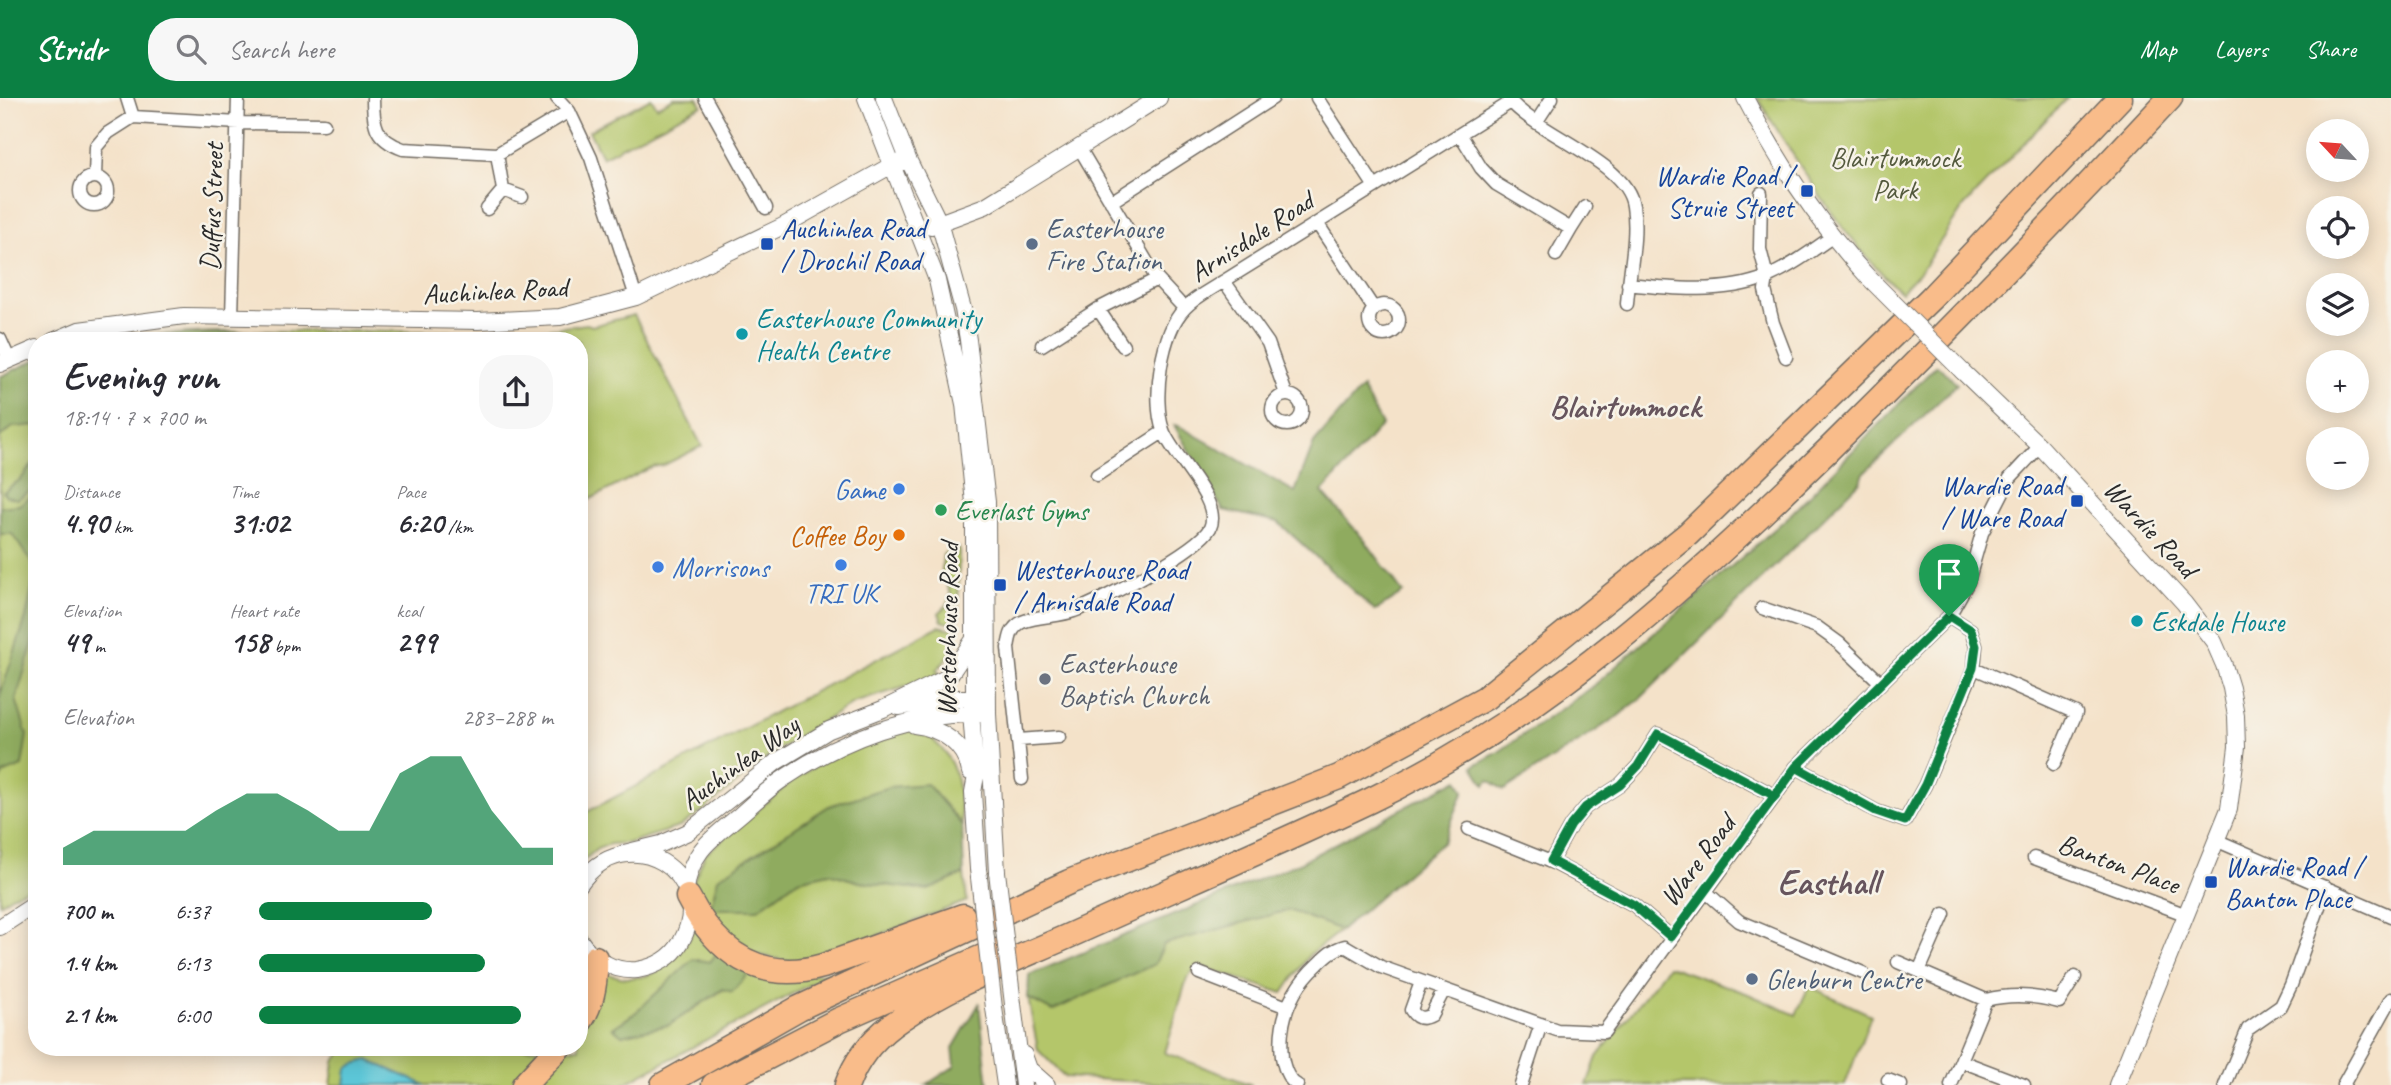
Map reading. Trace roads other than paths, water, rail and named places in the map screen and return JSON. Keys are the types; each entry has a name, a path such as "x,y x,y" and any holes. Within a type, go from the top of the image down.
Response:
{"highway":[{"path":"663,1085 799,1008 1069,881 1339,777 1485,698 1688,534 1931,298 2120,98"},
{"path":"848,1085 854,1068 869,1046 890,1026 911,1012 1004,964 1373,799 1462,751 1551,693 1645,620 1751,525 1881,398 2170,98"},
{"path":"714,1085 839,1020 944,973 1040,932 1274,844"},
{"path":"687,893 701,922 715,939 737,957 750,964 774,970 806,971 1119,862"},
{"path":"588,1008 595,974 595,958"},
{"path":"524,1085 551,1056"}],"street":[{"path":"127,98 133,117"},
{"name":"Duffus Street","path":"232,317 239,98"},
{"path":"373,98 373,118 378,133 389,144 403,149 497,154 569,111"},
{"path":"557,98 569,111 591,158 636,297"},
{"path":"705,98 766,208"},
{"name":"Westerhouse Road","path":"866,98 940,291 964,404 974,503 974,639 997,872 1017,1036"},
{"name":"Westerhouse Road","path":"884,98 908,159 939,222 963,309 976,402 987,502 980,706 973,792 978,869 1005,1085"},
{"path":"919,232 985,206 1159,98"},
{"path":"1111,202 1273,98"},
{"path":"1317,98 1375,187"},
{"path":"1537,121 1552,98"},
{"name":"Wardie Road","path":"1745,98 1794,184 1832,237 1868,277 2040,446 2184,603 2214,642 2224,665 2236,716 2237,747 2229,809 2117,1085"},
{"path":"1510,100 1615,175 1629,192 1634,220 1627,304"},
{"name":"Arnisdale Road","path":"1022,779 1008,648 1010,632 1021,623 1072,612 1114,594 1190,547 1208,531 1212,522 1205,495 1163,432 1157,398 1161,369 1174,327 1184,309 1510,100"},
{"path":"95,177 96,147 107,133 133,117 239,123 324,124"},
{"path":"1460,134 1482,169 1496,184 1571,229"},
{"path":"1080,149 1157,279 1184,309"},
{"path":"497,154 503,190"},
{"name":"Auchinlea Road","path":"74,332 184,316 478,321 560,317 636,297 783,226 892,165 908,159"},
{"path":"503,190 522,197"},
{"path":"486,209 503,190"},
{"path":"1760,193 1760,249 1767,277 1765,290 1786,357"},
{"path":"1556,255 1585,207"},
{"path":"1317,223 1374,309"},
{"path":"1628,284 1674,289 1716,288 1767,277 1832,237"},
{"path":"1042,345 1098,309 1157,279"},
{"path":"1224,281 1268,343 1286,394"},
{"path":"1098,309 1123,346"},
{"path":"0,338 5,361 28,352"},
{"path":"1097,475 1163,432"},
{"name":"Ware Road","path":"1287,1007 1302,980 1335,949 1345,946 1371,962 1421,982 1557,1030 1604,1032 1796,767 1949,616 1968,582 1982,533 2010,478 2040,446"},
{"path":"1762,608 1817,627 1839,643 1881,683"},
{"path":"1796,767 1876,811 1905,821 1925,785 1973,668 1976,646 1971,630 1949,616"},
{"path":"883,709 944,679 974,639"},
{"path":"1973,668 2076,713 2054,764"},
{"path":"883,709 956,698 980,706"},
{"name":"Auchinlea Way","path":"595,958 611,967 629,971 647,968 663,961 677,948 686,933 690,915 687,893 692,862 707,842 784,778 826,752 901,724 980,706"},
{"name":"Auchinlea Way","path":"588,872 605,859 661,844 688,832 776,762 829,730 883,709"},
{"path":"901,724 930,727 946,734 968,765 973,792"},
{"path":"1551,861 1571,825 1586,807 1620,785 1638,766 1658,734 1775,796"},
{"path":"1019,740 1059,737"},
{"path":"1469,829 1551,861 1634,905 1671,937"},
{"path":"2218,841 2391,916"},
{"path":"624,853 643,854 661,861 676,873 687,893"},
{"name":"Banton Place","path":"2034,858 2187,915"},
{"path":"2225,1085 2248,1029 2281,1006 2326,887"},
{"path":"1705,891 1739,921 1863,973"},
{"path":"0,927 28,909"},
{"path":"1920,971 1944,914"},
{"path":"588,950 595,958"},
{"path":"1898,962 1986,1000 2005,996 2042,997 2059,1002 2075,977"},
{"path":"1199,972 1287,1007 1282,1032 1283,1062 1286,1072 1297,1085"},
{"path":"1421,982 1411,1010 1419,1018 1431,1015 1444,990"},
{"path":"2343,1085 2391,999"},
{"path":"1951,1085 1986,1000"},
{"path":"1521,1085 1541,1024"},
{"path":"1017,1036 1023,1085"},
{"path":"1017,1036 1029,1069 1047,1085"},
{"path":"1961,1061 2024,1085"},
{"path":"1888,1080 1901,1085"}],"water":[{"path":"368,1060 425,1085 345,1085 347,1069"}],"place":[{"name":"Wardie Road / Struie Street","path":"1807,191"},
{"name":"Auchinlea Road / Drochil Road","path":"767,244"},
{"name":"Easterhouse Fire Station","path":"1032,244"},
{"name":"Easterhouse Community Health Centre","path":"742,334"},
{"name":"Game","path":"899,489"},
{"name":"Wardie Road / Ware Road","path":"2077,501"},
{"name":"Everlast Gyms","path":"941,510"},
{"name":"Coffee Boy","path":"899,535"},
{"name":"TRI UK","path":"841,565"},
{"name":"Morrisons","path":"658,567"},
{"name":"Westerhouse Road / Arnisdale Road","path":"1000,585"},
{"name":"Eskdale House","path":"2137,621"},
{"name":"Easterhouse Baptish Church","path":"1045,679"},
{"name":"Wardie Road / Banton Place","path":"2211,882"},
{"name":"Glenburn Centre","path":"1752,979"}],"district":[{"name":"Blairtummock","path":"1625,406"},
{"name":"Easthall","path":"1828,882"}],"park label":[{"name":"Blairtummock Park","path":"1895,173"}]}
